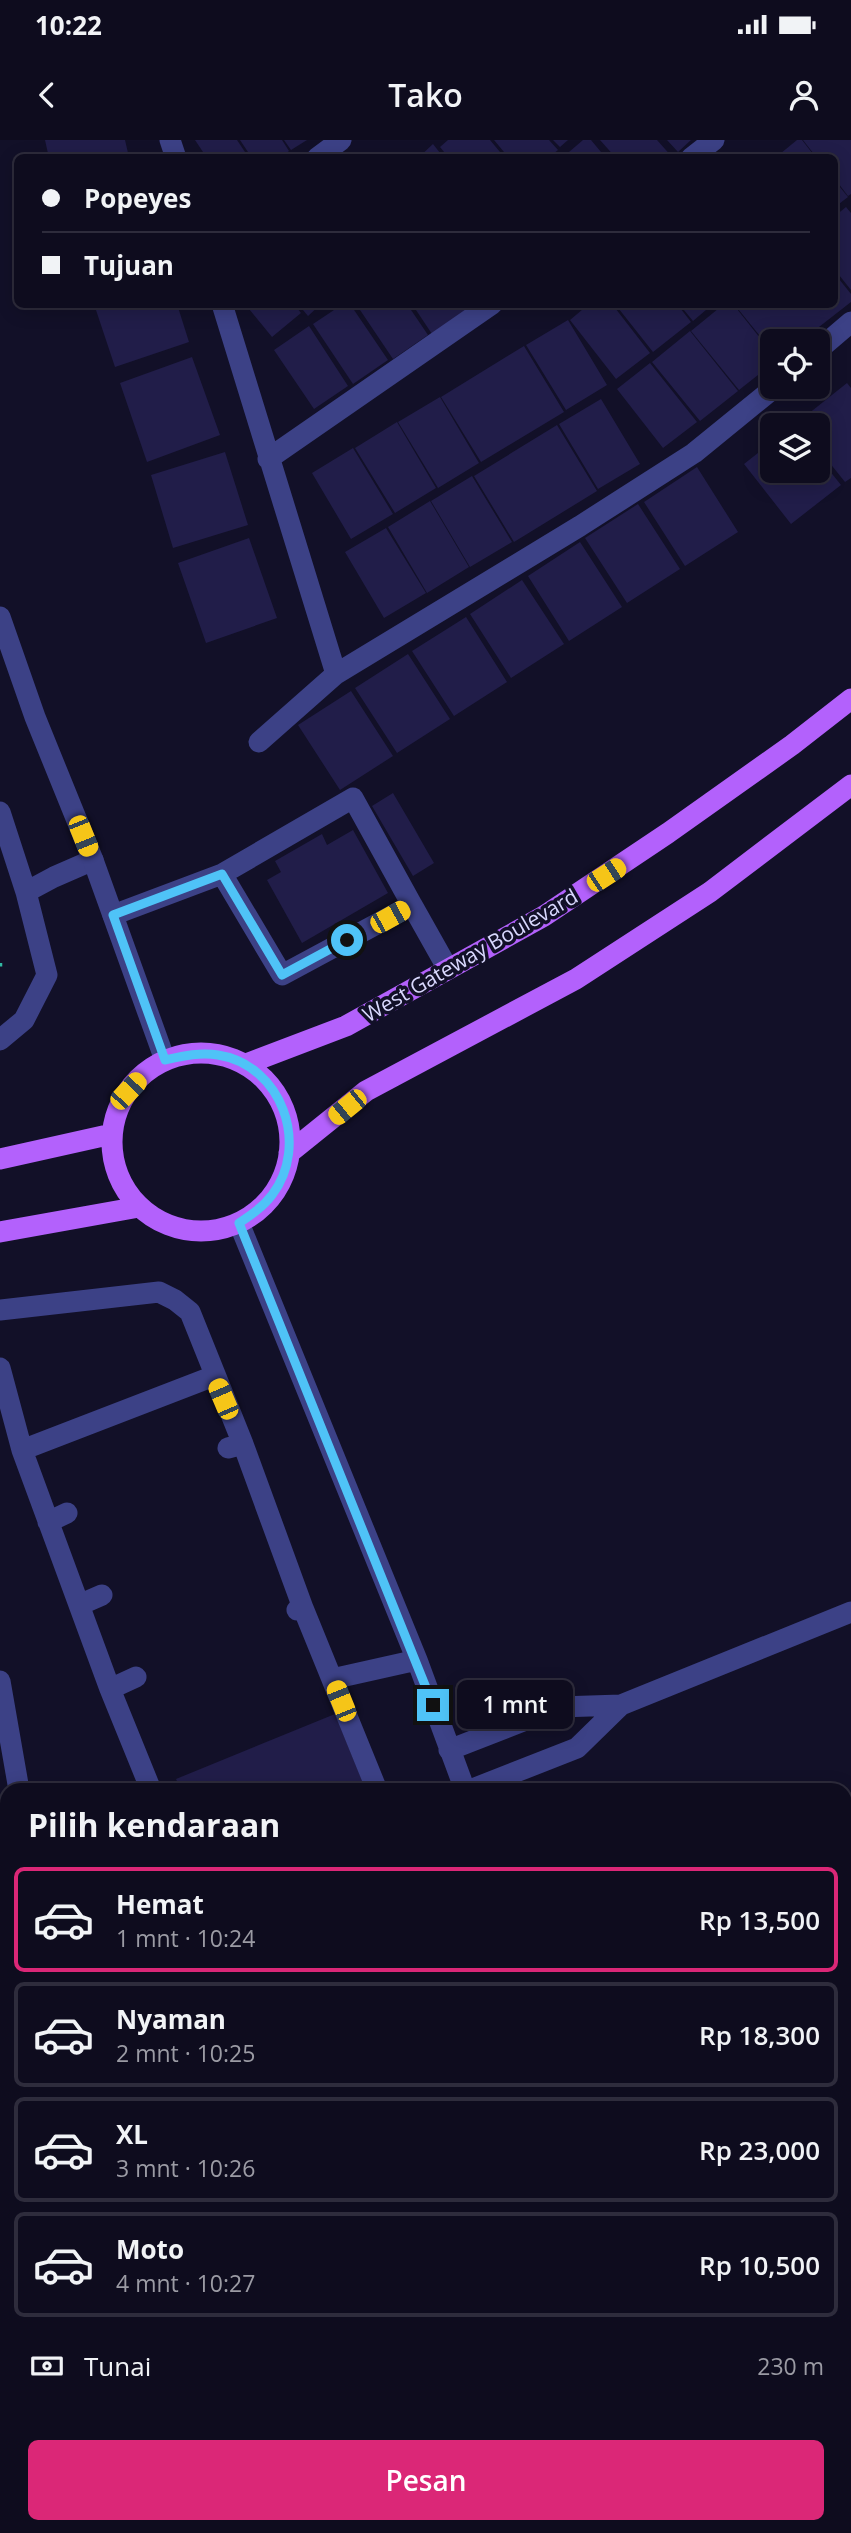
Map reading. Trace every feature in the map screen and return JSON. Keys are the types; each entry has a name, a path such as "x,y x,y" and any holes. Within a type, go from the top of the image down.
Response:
{"main road":[{"name":"West Gateway Boulevard","path":"246,1064 346,1026 544,916 781,753 851,699"},
{"path":"289,1153 366,1091 576,979 710,892 851,785"},
{"path":"191,1054 220,1055 246,1064 267,1082 281,1103 289,1127 289,1153 284,1175 273,1194 258,1210 239,1223 213,1231 186,1230 161,1222 139,1207 118,1174 112,1134 118,1111 128,1091 145,1073 165,1060 191,1054"},
{"path":"0,1158 112,1134"},
{"path":"0,1232 139,1207"}],"street":[{"path":"322,154 341,140"},
{"path":"696,154 713,140"},
{"path":"223,308 336,674"},
{"path":"268,459 486,308"},
{"path":"830,340 851,322"},
{"path":"259,742 336,674 580,526 694,453 760,399"},
{"path":"0,617 35,717 93,860 165,1060"},
{"path":"113,915 222,874 353,798 448,969"},
{"path":"0,813 26,892 47,975 24,1020 0,1040"},
{"path":"26,892 93,860"},
{"path":"222,874 282,975 412,905"},
{"path":"239,1223 417,1660 462,1783"},
{"path":"0,1310 159,1292 176,1300 190,1312 214,1376 235,1446 300,1609 374,1783"},
{"path":"0,1368 22,1450 57,1517 79,1605 148,1783"},
{"path":"22,1450 214,1376"},
{"path":"79,1605 102,1595"},
{"path":"450,1749 559,1707 621,1705 851,1612"},
{"path":"332,1679 417,1660"},
{"path":"110,1689 136,1677"},
{"path":"0,1681 18,1783"},
{"path":"488,1783 577,1748 621,1705"}],"path":[{"path":"0,963 0,970"}],"building":[{"path":"45,140 125,140 128,153 124,154 48,154"},
{"path":"195,140 237,140 246,154 204,154"},
{"path":"240,140 282,140 289,151 285,154 249,154"},
{"path":"284,140 307,140 291,150"},
{"path":"448,140 490,140 502,154 446,154 440,147"},
{"path":"494,140 549,140 558,150 553,154 506,154"},
{"path":"553,140 568,140 560,147"},
{"path":"583,140 591,140 603,154 567,154"},
{"path":"600,140 657,140 669,154 612,154"},
{"path":"667,140 691,140 678,152"},
{"path":"797,140 802,140 813,154 780,154"},
{"path":"803,140 851,140 851,194 848,196 838,183 838,154 814,154"},
{"path":"433,144 441,154 422,154"},
{"path":"838,185 848,197 838,205"},
{"path":"846,207 851,213 851,290 838,274 838,214"},
{"path":"838,278 851,294 851,302 816,329 760,329 760,336 737,308 838,308"},
{"path":"95,308 178,308 189,342 115,367"},
{"path":"248,308 297,308 301,313 272,337"},
{"path":"301,308 317,308 308,316"},
{"path":"337,308 353,308 388,360 353,384 313,324"},
{"path":"359,308 410,308 428,335 393,359"},
{"path":"415,308 466,308 467,310 432,334"},
{"path":"584,308 615,308 650,353 616,379 570,320"},
{"path":"618,308 680,308 691,322 653,352"},
{"path":"682,308 708,308 693,321"},
{"path":"719,308 736,308 760,338 760,373 739,390 691,331"},
{"path":"568,320 607,385 566,410 526,345"},
{"path":"309,326 348,386 314,409 274,350"},
{"path":"690,331 738,391 700,421 652,362"},
{"path":"524,346 564,412 481,462 441,397"},
{"path":"192,357 220,435 147,462 120,383"},
{"path":"650,363 697,422 663,448 617,389"},
{"path":"847,383 851,388 851,478 845,482 830,463 830,413 809,413"},
{"path":"440,397 479,463 438,488 398,422"},
{"path":"601,399 640,464 598,489 559,424"},
{"path":"397,422 436,488 395,513 355,448"},
{"path":"557,425 597,491 514,542 474,476"},
{"path":"353,448 393,514 351,539 312,473"},
{"path":"760,451 760,483 830,483 830,471 841,485 791,524 744,464"},
{"path":"225,452 248,525 173,548 151,475"},
{"path":"697,467 738,532 685,566 644,502"},
{"path":"472,476 512,542 470,567 431,501"},
{"path":"430,501 469,567 427,593 388,527"},
{"path":"638,504 680,569 627,603 585,538"},
{"path":"386,528 426,593 384,618 345,552"},
{"path":"249,538 277,618 206,643 178,563"},
{"path":"580,542 622,607 569,641 528,576"},
{"path":"522,580 564,644 511,678 470,614"},
{"path":"466,617 507,682 454,716 412,651"},
{"path":"408,654 450,719 397,753 355,688"},
{"path":"351,691 393,756 340,790 298,725"},
{"path":"393,793 434,863 413,876 372,806"},
{"path":"353,830 388,893 302,943 267,880 281,872 275,861 322,834 327,845"},
{"path":"335,1714 363,1783 178,1783 176,1779"}],"route":[{"path":"347,940 282,975 222,874 113,915 165,1060 191,1054 206,1054 220,1055 246,1064 267,1082 281,1103 289,1127 289,1153 284,1175 273,1194 258,1210 239,1223 433,1705"}]}
